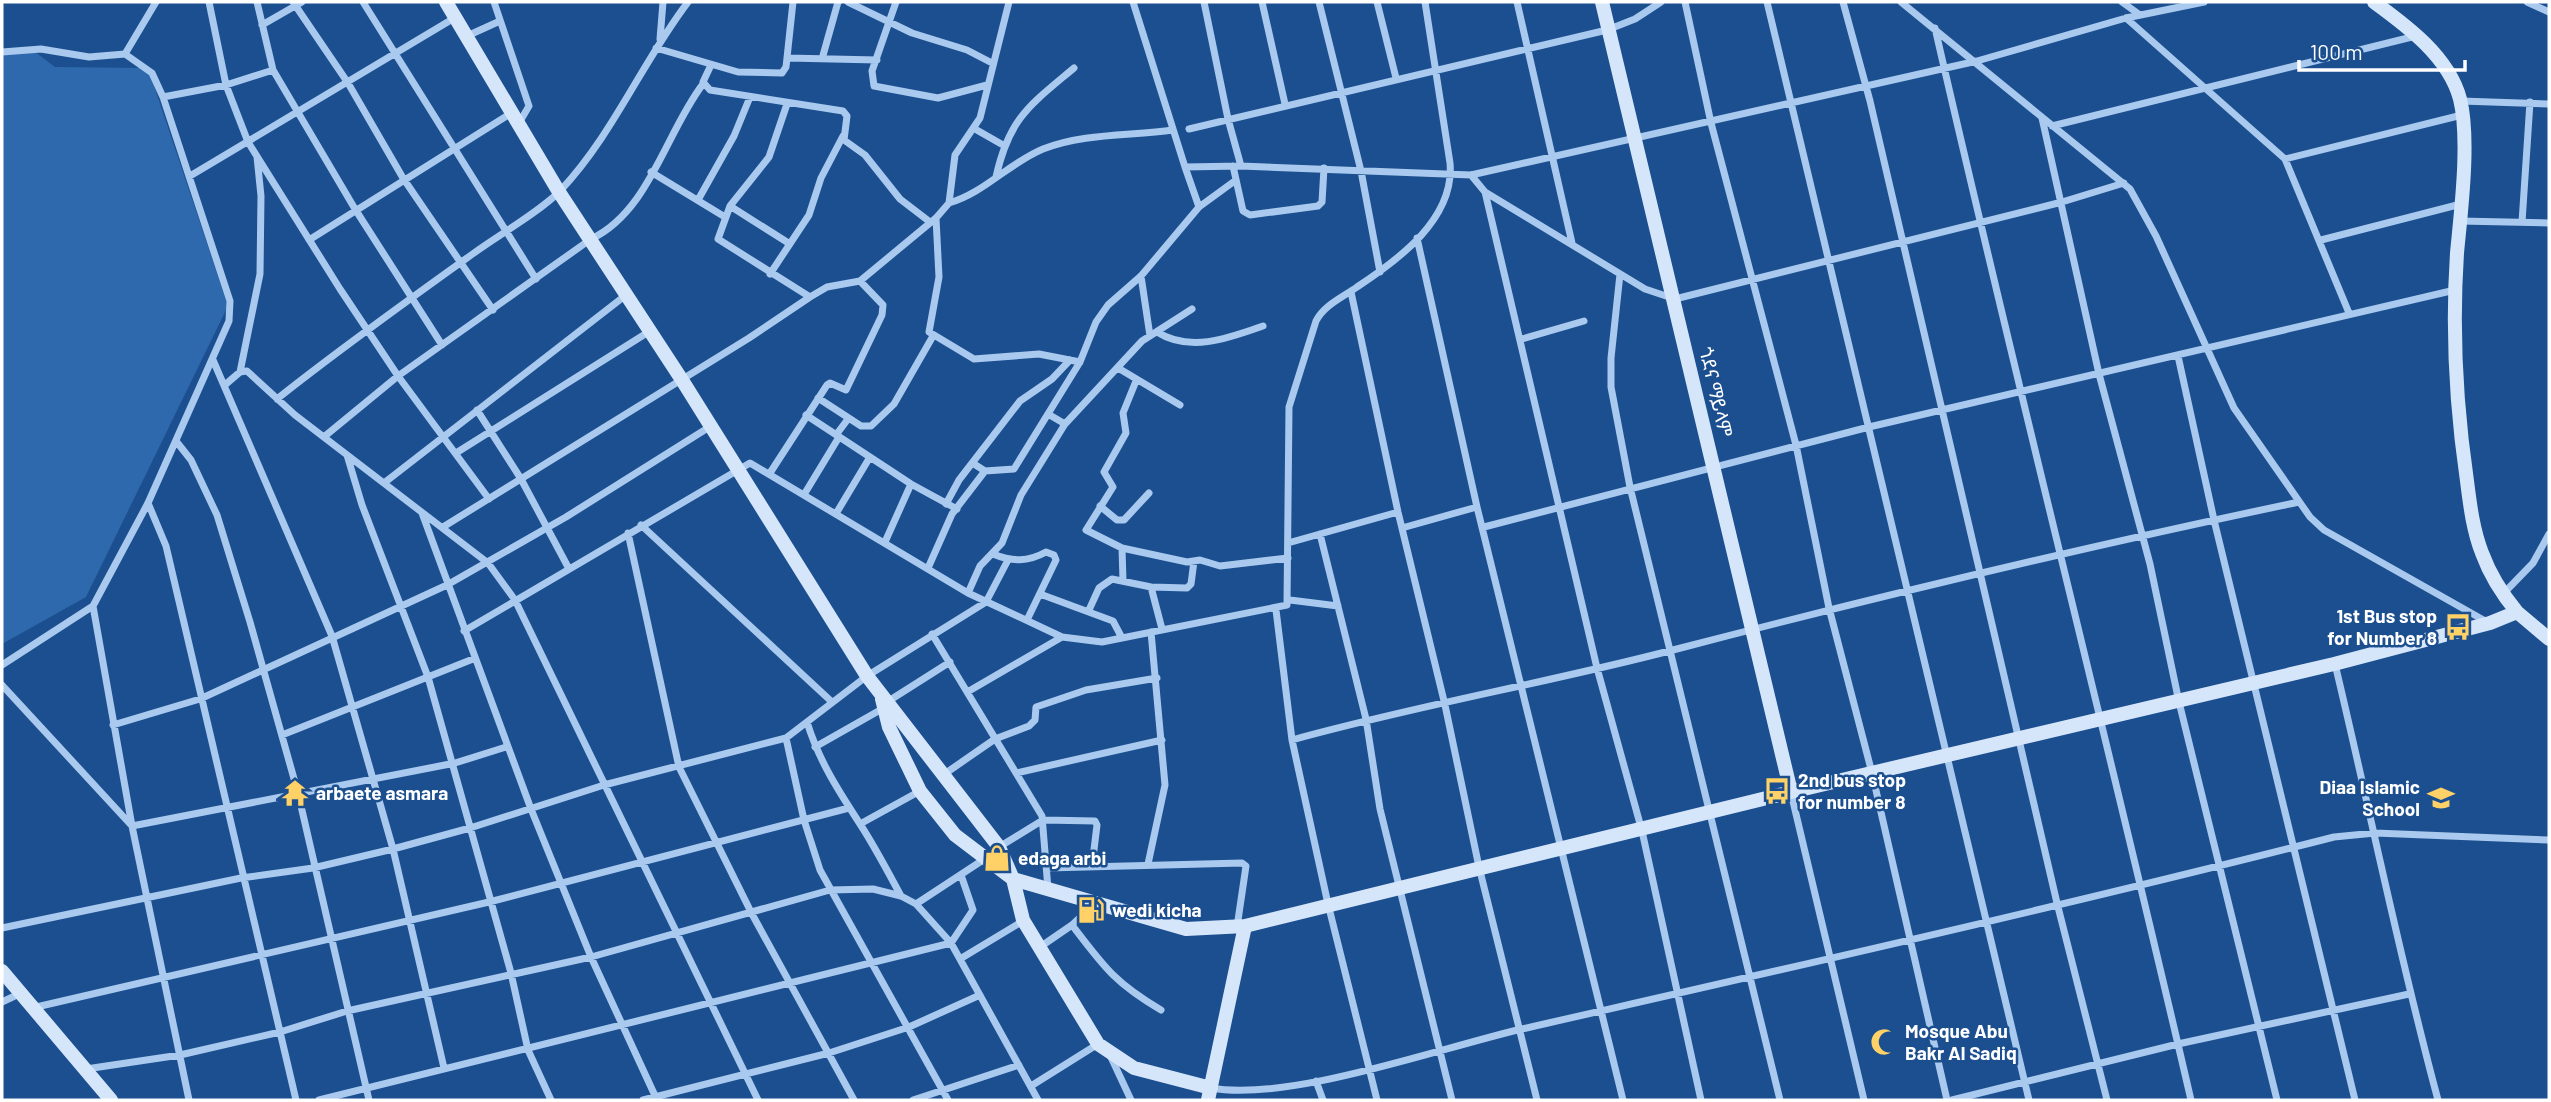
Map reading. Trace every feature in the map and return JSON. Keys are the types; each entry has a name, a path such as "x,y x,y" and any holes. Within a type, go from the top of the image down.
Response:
{"street":[{"path":"125,54 156,2"},
{"path":"209,2 226,85 248,142 398,376 489,499"},
{"path":"257,2 273,70 355,209 442,345"},
{"path":"363,2 536,279"},
{"path":"446,2 559,192 682,380 884,702 999,847 1013,879 1023,920 1098,1044 1134,1068 1209,1094 1316,1081 2334,837 2375,833 2549,840"},
{"path":"309,240 403,178 453,148 516,117 529,106 494,2"},
{"path":"660,40 663,2"},
{"path":"277,399 367,328 559,192 606,131 642,76 660,40 688,2"},
{"path":"656,48 711,65 750,73 782,72 787,58 793,2"},
{"path":"822,59 838,2"},
{"path":"848,2 922,37 967,50 992,63"},
{"path":"896,2 871,82 880,88 938,98 988,85"},
{"path":"949,203 955,155 975,129 992,63 1007,19 1009,2"},
{"path":"1133,2 1199,207"},
{"path":"1204,2 1237,166 1236,180 1246,214 1321,204 1324,168"},
{"path":"1262,2 1285,104"},
{"path":"1319,2 1362,171 1380,272"},
{"path":"1377,2 1396,78"},
{"path":"464,631 568,567 750,463 837,512 968,593 1062,637 1090,643 1276,610 1287,605 1290,600 1288,543 1291,395 1319,316 1380,272 1418,238 1441,207 1451,175 1426,2"},
{"path":"1517,2 1572,243"},
{"name":"ጎደና ማይላም","path":"1602,2 1637,139 1791,792"},
{"path":"1189,129 1285,104 1607,30 1635,19 1661,2"},
{"path":"1685,2 1711,122 1796,444 1829,608 1872,773 1949,1100 2098,1066 2178,1044 2409,994"},
{"path":"1767,2 1948,755 1984,922 2029,1100"},
{"path":"1843,2 1943,410 2057,903 2107,1100"},
{"path":"1901,2 1977,61 2135,196 2245,426 2299,502 2324,530 2490,623"},
{"path":"2122,2 2140,15"},
{"path":"1185,167 1324,168 1471,175 1865,88 1977,61 2126,18 2204,2"},
{"path":"2374,2 2417,36 2449,76 2461,108 2461,204 2455,290 2458,401 2470,500 2481,551 2503,594 2517,612 2549,639"},
{"path":"2527,2 2549,12"},
{"path":"262,25 297,3 348,83 403,178 494,310"},
{"path":"190,176 300,113 456,17"},
{"path":"2126,18 2210,89 2285,159 2321,240 2349,313"},
{"path":"467,36 500,21"},
{"path":"1935,28 1982,221 2019,391 2142,883 2191,1100"},
{"path":"2052,126 2417,36"},
{"path":"2,52 41,49 89,57 125,54 152,73 190,176 231,311 214,359 148,503 93,606 2,665"},
{"path":"787,58 877,60"},
{"path":"325,436 398,376 591,239 608,231 651,172 703,84 711,65"},
{"path":"996,178 1003,145 1028,109 1074,68"},
{"path":"163,97 226,85 273,70"},
{"path":"703,84 727,95 840,109 847,116 843,136 821,178 809,215 770,274"},
{"path":"698,200 734,136 750,97"},
{"path":"2285,159 2461,108 2530,102 2549,104"},
{"path":"2522,222 2530,102"},
{"path":"787,104 769,157 730,206 718,239 810,297"},
{"path":"2042,118 2099,374 2143,536 2179,702 2277,1100"},
{"path":"975,129 1003,145"},
{"path":"443,527 682,380 810,297 827,287 860,281 933,220 949,203 966,198 1017,162 1056,144 1173,130"},
{"path":"843,136 865,155 900,199 933,220"},
{"path":"240,372 260,274 261,196 257,156"},
{"path":"651,172 725,216"},
{"path":"1471,175 1485,192 1572,243 1620,275 1661,296 1675,299 2062,202 2123,183"},
{"path":"974,464 985,471 1014,469 1080,362 1096,322 1108,305 1141,276 1199,207 1236,180"},
{"path":"1485,192 1522,339 1597,667 1643,831 1701,1100"},
{"path":"2321,240 2461,204"},
{"path":"730,206 790,244"},
{"path":"933,220 939,277 928,326 933,336 974,359 1039,354 1080,362"},
{"path":"2460,221 2549,223"},
{"path":"1418,238 1477,507 1564,850 1623,1100"},
{"path":"1620,275 1611,358 1611,387 1630,487 1780,1100"},
{"path":"1141,276 1153,334"},
{"path":"769,473 830,383 846,390 884,310 860,281"},
{"path":"1484,527 1558,505 1796,444 2455,290"},
{"path":"1351,292 1398,512 1446,705 1479,867 1537,1100"},
{"path":"384,483 627,295"},
{"path":"968,593 980,566 1002,543 1021,495 1065,424 1153,334 1192,309"},
{"path":"1522,339 1584,321"},
{"path":"1153,334 1176,341 1196,343 1263,326"},
{"path":"456,453 650,331"},
{"path":"818,398 866,428 882,418 933,336"},
{"path":"2178,356 2214,520 2355,1100"},
{"path":"214,359 332,636 393,849 444,1068"},
{"path":"946,504 959,480 1020,401 1052,379 1070,360"},
{"path":"1118,368 1180,405"},
{"path":"226,384 240,372 247,371 277,399 488,563 514,600 758,1100"},
{"path":"1136,381 1123,413 1126,433 1104,472 1113,487 1087,530 1122,548 1224,566 1288,558"},
{"path":"477,410 521,479 568,567"},
{"path":"1048,414 1065,424"},
{"path":"806,415 911,484 957,509"},
{"path":"805,493 848,419"},
{"path":"113,725 200,699 447,585 547,528 711,426"},
{"path":"176,441 198,471 217,515 261,672 282,735 298,793 313,868 369,1100"},
{"path":"347,454 362,505 428,677 511,973 528,1050 551,1100"},
{"path":"837,512 870,457"},
{"path":"928,568 957,509 985,471"},
{"path":"885,542 911,484"},
{"path":"1100,506 1117,520 1124,520 1149,493"},
{"path":"1293,740 1366,719 1446,705 1672,650 1829,608 2299,502"},
{"path":"148,503 166,546 241,878 262,953 296,1100"},
{"path":"1402,528 1477,507"},
{"path":"1288,543 1398,512"},
{"path":"422,513 506,747 621,1026 656,1099"},
{"path":"640,525 832,702"},
{"path":"628,533 679,767 752,914 854,1100"},
{"path":"1320,534 1366,719 1380,809 1452,1100"},
{"path":"2503,594 2533,562 2549,534"},
{"path":"1122,548 1123,581"},
{"path":"993,554 1008,560 1033,560 1046,552 1055,555 1056,561 1027,620"},
{"path":"2,928 147,896 241,878 313,868 393,849 470,828 604,785 786,738 867,676 986,602 1008,560"},
{"path":"1089,610 1101,585 1112,579 1151,587 1190,587 1194,561"},
{"path":"1151,587 1163,629"},
{"path":"1040,594 1113,621 1122,638"},
{"path":"1290,600 1338,606"},
{"path":"93,606 132,826 189,1100"},
{"path":"1276,610 1293,740 1328,904 1377,1100"},
{"path":"884,702 920,791 954,835 983,860 1013,879 1186,929 1241,926 1479,867 1643,831 1791,792 2334,664 2490,623 2517,612"},
{"path":"1148,864 1165,785 1151,632"},
{"path":"932,634 969,691 1043,820 1048,891"},
{"path":"969,691 1062,637"},
{"path":"282,735 354,709 474,659"},
{"path":"815,747 950,662"},
{"path":"2334,664 2375,833 2409,994 2438,1100"},
{"path":"942,775 995,739 1029,726 1035,720 1034,709 1053,699 1157,678"},
{"path":"2,685 132,826"},
{"path":"807,722 815,747 836,791 860,824 901,896"},
{"path":"786,738 804,820 830,890 948,1100"},
{"path":"1016,773 1162,740"},
{"path":"132,826 454,763 506,747"},
{"path":"860,824 920,791"},
{"path":"1791,792 1864,1100"},
{"path":"31,1008 563,884 849,808"},
{"path":"999,847 1043,820 1097,822 1092,866"},
{"path":"916,904 983,860"},
{"path":"1047,868 1245,864 1241,926 1209,1094"},
{"path":"319,1100 951,943 973,910 961,875"},
{"path":"85,1070 180,1055 280,1032 347,1011 592,957 830,890 873,889 901,896 916,904 951,943 1038,1100"},
{"path":"1039,947 1072,925 1094,904"},
{"path":"960,959 1023,920"},
{"path":"1072,925 1109,973 1126,990 1161,1010"},
{"path":"2,971 110,1100"},
{"path":"2,1002 19,994"},
{"path":"643,1100 656,1099 829,1053 909,1027 980,995"},
{"path":"1031,1086 1098,1044"},
{"path":"1110,1054 1131,1100"},
{"path":"913,1100 1019,1065"},
{"path":"1316,1081 1323,1100"},
{"path":"1228,1091 1232,1100"}],"shaded area":[{"path":"34,51 55,67 148,68 228,306 86,597 2,644 2,55"}],"place":[{"name":"1st Bus stop for Number 8","path":"2458,627"},
{"name":"2nd bus stop for number 8","path":"1777,791"},
{"name":"arbaete asmara","path":"295,793"},
{"name":"Diaa Islamic School","path":"2441,798"},
{"name":"edaga arbi","path":"997,858"},
{"name":"wedi kicha","path":"1091,910"},
{"name":"Mosque Abu Bakr Al Sadiq","path":"1884,1042"}]}
